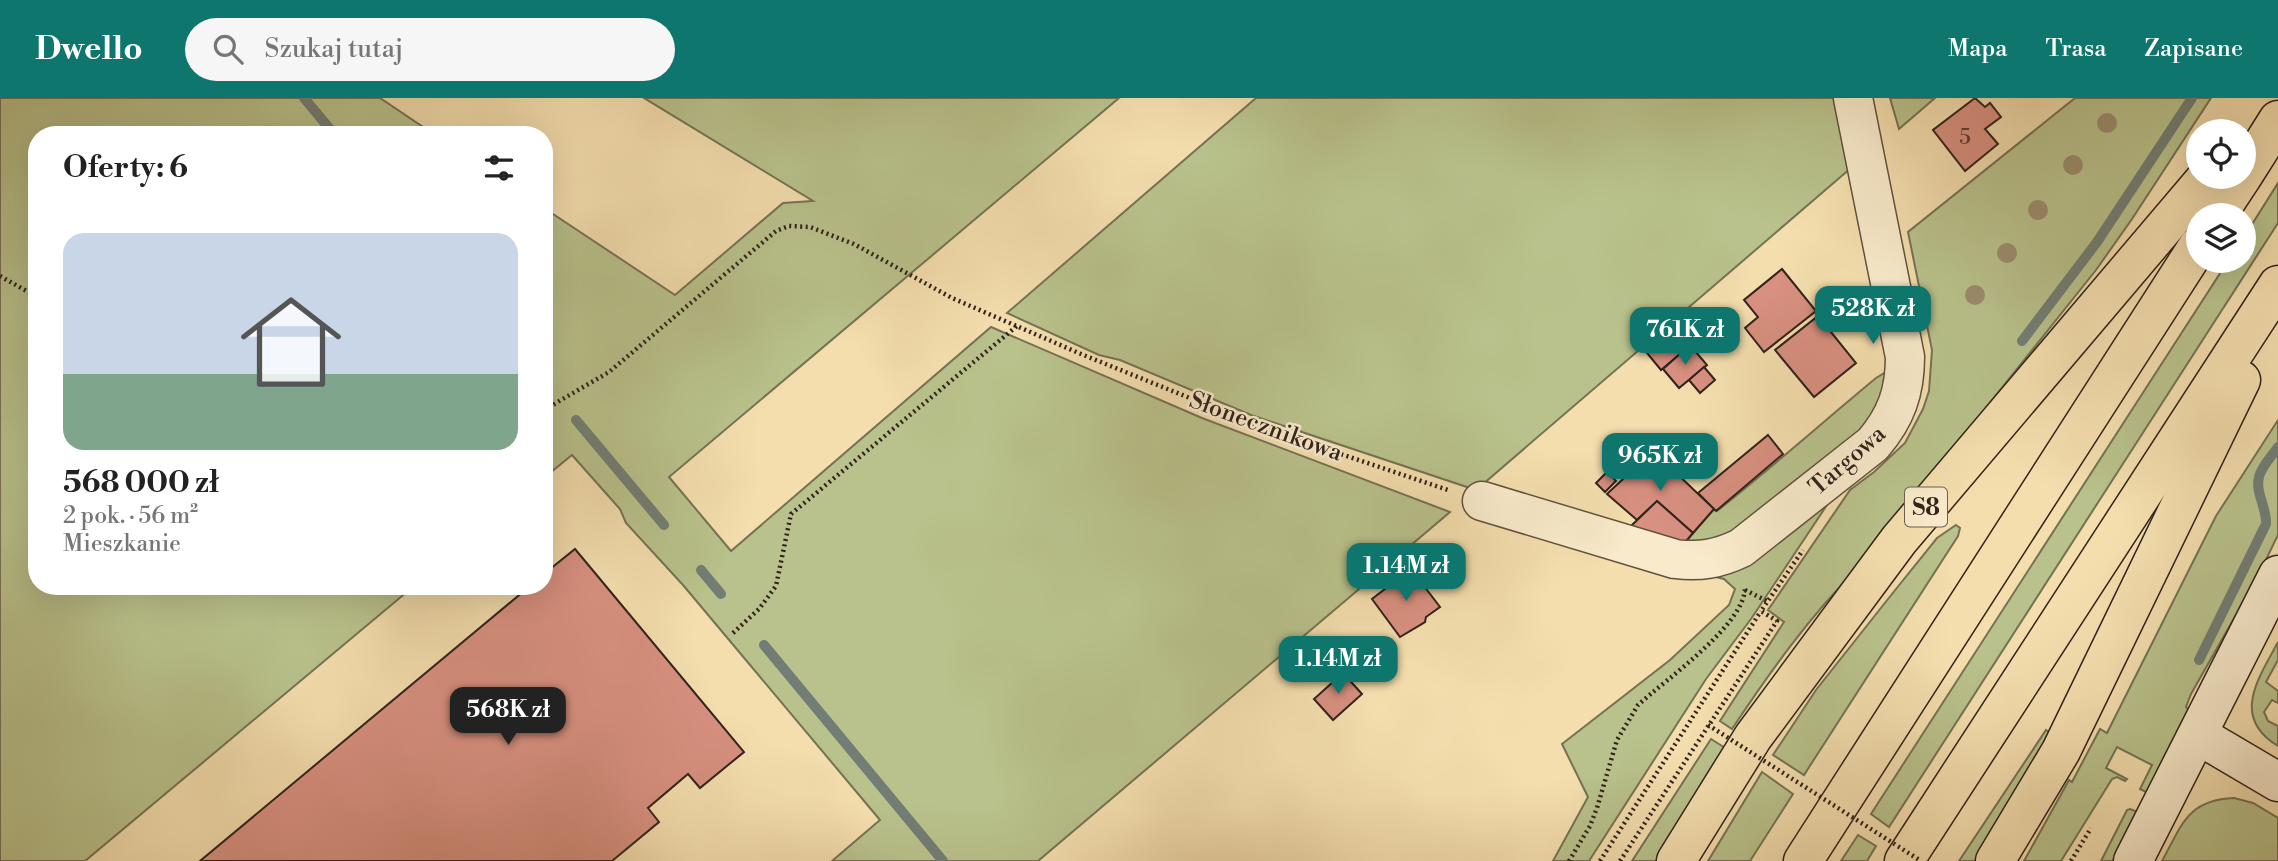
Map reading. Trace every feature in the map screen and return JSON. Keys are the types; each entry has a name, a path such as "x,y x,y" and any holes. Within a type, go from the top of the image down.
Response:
{"highway":[{"path":"2256,120 2275,98"},
{"path":"2256,155 2278,120"},
{"name":"S8","path":"1676,861 1753,737 1899,540 2197,189"},
{"path":"1803,861 2186,265"},
{"path":"1904,861 2278,285"},
{"path":"1995,861 2061,751 2278,306"}],"street":[{"name":"Targowa","path":"1741,548 1873,444 1891,422 1902,393 1905,369 1903,346 1853,98"},
{"path":"1482,501 1675,559 1716,559 1741,548"},
{"path":"2133,861 2278,575"},
{"path":"2198,735 2278,782"}],"path":[{"name":"Słonecznikowa","path":"553,405 609,372 776,230 789,226 810,227 854,244 952,298 1269,430 1482,501"},
{"path":"0,276 28,292"},
{"path":"733,633 759,609 776,586 791,514 1017,326"},
{"path":"1569,861 1590,826 1612,751 1628,720 1644,700 1720,632 1740,607 1745,590 1741,548"},
{"path":"1745,590 1769,602"},
{"path":"1600,861 1761,611"},
{"path":"1620,861 1777,621"},
{"path":"1708,725 1921,861"},
{"path":"2071,861 2091,828"}],"green space":[{"path":"0,98 380,98 422,126 28,126 28,595 403,595 85,861 0,861"},
{"path":"644,98 1119,98 669,477 731,551 991,327 1202,418 1450,512 1038,861 832,861 880,820 683,585 626,523 620,509 572,455 553,471 553,214 675,295 783,203 813,201"},
{"path":"1256,98 1835,98 1851,168 1476,490 1251,415 1120,360 1099,355 1007,313"},
{"path":"1890,98 1935,98 1899,129"},
{"path":"2075,98 2211,98 2197,119 2186,119 2186,136 2096,270 1857,569 1806,626 1732,729 1720,721 1784,622 1768,610 1850,490 1905,443 1923,409 1929,391 1932,350 1908,232"},
{"path":"2278,183 2278,223 2256,257 2256,218"},
{"path":"2220,273 2246,273 1889,827 1871,814"},
{"path":"1891,369 1882,412 1740,536 1681,547 1714,509 1717,511 1876,378"},
{"path":"2278,420 2278,535 2257,578 2191,694 2186,707 2189,710 2148,793 2140,789 2152,765 2117,747 2106,768 2127,779 2112,779 2061,861 2024,861 2069,780 2072,782 2100,729 2107,733 2216,516"},
{"path":"1831,499 1751,619 1706,679 1589,861 1553,861 1588,797 1562,744 1670,660 1729,605 1735,589 1724,579 1699,573"},
{"path":"1956,525 1960,528 1958,536 1804,775 1773,755 1816,690 1888,599 1937,538"},
{"path":"2278,642 2278,660 2266,682 2278,691 2278,703 2272,700 2264,712 2268,721 2278,726 2278,746 2263,735 2255,723 2252,710 2257,683"},
{"path":"2046,730 2052,734 1981,861 1959,861"},
{"path":"1711,739 1730,751 1661,861 1632,861"},
{"path":"1762,772 1793,794 1750,861 1708,861"},
{"path":"2234,798 2253,803 2278,818 2278,861 2162,861 2181,826 2196,809 2218,800"},
{"path":"2127,810 2138,812 2113,861 2101,861"},
{"path":"1858,835 1876,846 1867,861 1841,861"}],"building":[{"path":"1975,98 1985,107 1990,103 2001,117 1985,129 1998,144 1965,171 1933,130"},
{"path":"1782,269 1816,311 1764,352 1745,328 1758,317 1744,300"},
{"path":"1818,316 1856,363 1814,397 1775,350"},
{"path":"1674,320 1693,343 1661,370 1642,347"},
{"path":"1690,345 1707,365 1679,388 1663,369"},
{"path":"1704,367 1715,380 1700,393 1689,380"},
{"path":"1768,435 1783,454 1716,511 1698,493"},
{"path":"1653,451 1714,509 1693,533 1657,501 1637,520 1607,494"},
{"path":"1607,472 1616,481 1605,492 1596,483"},
{"path":"1657,501 1693,533 1681,547 1630,527"},
{"path":"575,549 744,752 700,788 688,774 648,808 659,822 612,861 200,861 519,595 553,595 553,567"},
{"path":"1411,569 1440,607 1426,617 1425,622 1400,637 1372,599"},
{"path":"1343,673 1362,694 1333,720 1314,699"}],"waterway":[{"path":"304,98 327,126"},
{"path":"2022,341 2097,242 2192,98"},
{"path":"576,420 664,525"},
{"path":"2199,660 2266,524 2258,483 2264,465 2278,447"},
{"path":"701,570 721,594"},
{"path":"764,645 943,861"}]}
